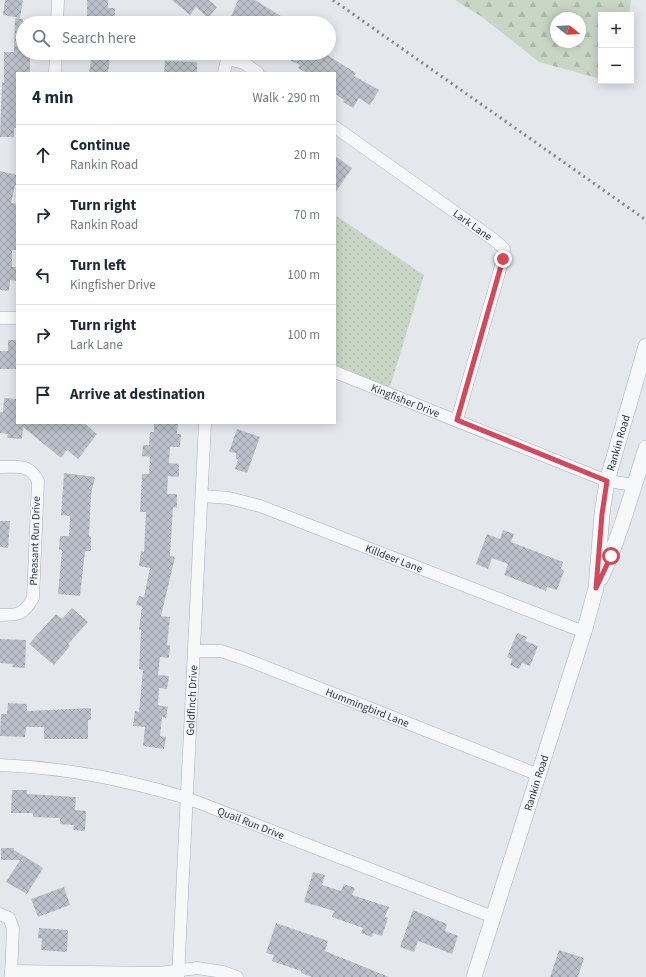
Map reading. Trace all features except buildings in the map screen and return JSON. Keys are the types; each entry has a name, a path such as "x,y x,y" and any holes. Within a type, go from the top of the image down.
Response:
{"street":[{"path":"57,16 58,0"},
{"path":"55,72 56,60"},
{"path":"224,72 227,60"},
{"path":"231,60 244,63 257,72"},
{"name":"Lark Lane","path":"336,128 497,242 504,249 503,259 457,420"},
{"path":"0,318 16,318"},
{"name":"Rankin Road","path":"596,588 602,514 607,481 646,346"},
{"name":"Kingfisher Drive","path":"336,372 607,481 635,485"},
{"name":"Goldfinch Drive","path":"179,973 205,424"},
{"name":"Rankin Road","path":"474,977 584,632 596,588 622,526 646,448"},
{"name":"Pheasant Run Drive","path":"0,467 22,467 33,471 38,481 33,598 26,610 17,615 0,615"},
{"name":"Killdeer Lane","path":"202,496 229,498 260,506 584,632"},
{"name":"Hummingbird Lane","path":"194,651 221,651 245,659 539,775"},
{"name":"Quail Run Drive","path":"0,765 46,767 94,774 148,786 188,798 493,917"},
{"path":"0,914 9,918 13,928 11,974 179,973 197,968 223,972 238,977"}],"green space":[{"path":"455,0 631,0 629,12 598,12 598,78 539,62 482,17"},
{"path":"336,216 424,275 390,387 336,365"}],"railway":[{"path":"333,0 646,220"}],"route":[{"path":"503,259 457,420 607,481 602,514 596,588 611,556"}]}
